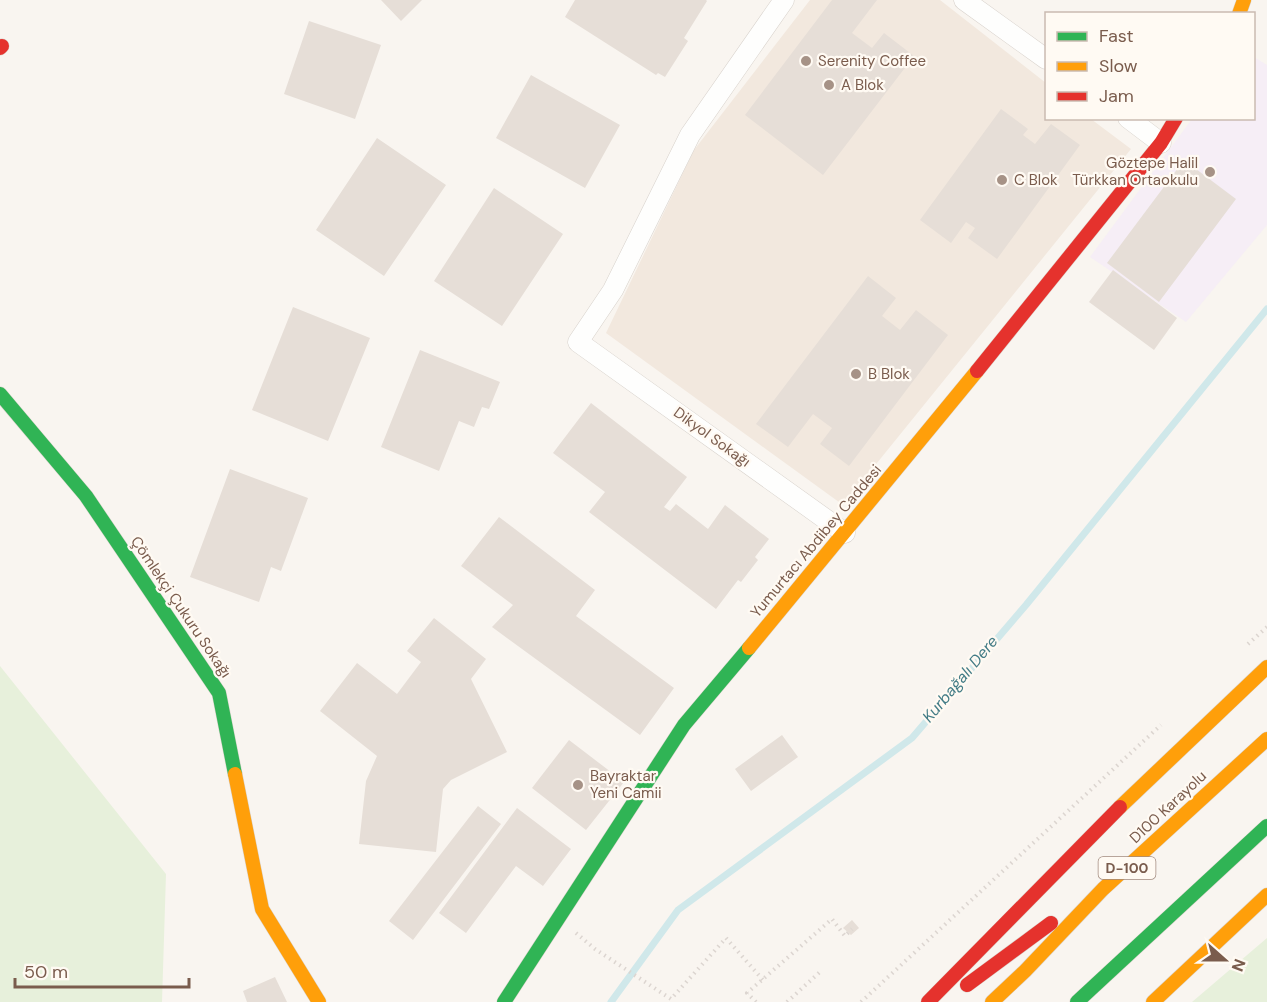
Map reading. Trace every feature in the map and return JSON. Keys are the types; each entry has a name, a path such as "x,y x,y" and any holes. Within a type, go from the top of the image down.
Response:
{"main road":[{"name":"Yumurtacı Abdibey Caddesi","path":"504,1002 684,725 845,533 1161,142 1175,120"},
{"name":"Çömlekçi Çukuru Sokağı","path":"0,394 86,496 219,693 262,909 319,1002"},
{"path":"928,1002 1042,884 1267,667"},
{"name":"D100 Karayolu","path":"992,1002 1025,971 1103,889 1267,739"},
{"path":"1077,1002 1267,826"},
{"path":"945,1002 1038,931 1103,889"},
{"path":"1153,1002 1267,896"}],"street":[{"name":"Dikyol Sokağı","path":"784,0 690,135 613,290 578,342 845,533"},
{"path":"964,0 1045,58"},
{"path":"1131,120 1161,142"}],"path":[{"path":"1245,647 1267,627"},
{"path":"861,1002 1167,720"},
{"path":"756,1002 747,993 832,919 845,936 852,929"},
{"path":"595,949 671,999 726,938 763,980"},
{"path":"787,1002 822,970"}],"shaded area":[{"path":"810,0 940,0 1045,82 1045,120 1092,120 1131,149 843,505 606,333 694,150"},
{"name":"Göztepe Halil Türkkan Ortaokulu","path":"1255,58 1267,65 1267,225 1186,322 1090,257 1191,120 1255,120"}],"green space":[{"path":"0,666 166,874 162,1002 0,1002"},
{"path":"1267,938 1267,1002 1192,1002"}],"building":[{"path":"381,0 422,0 401,21"},
{"path":"575,0 707,1 684,38 688,41 665,77 658,73 656,75 565,17"},
{"name":"A Blok","path":"832,0 877,0 852,33 872,48 884,33 914,56 823,175 745,115"},
{"path":"309,21 381,45 355,119 284,94"},
{"path":"531,75 620,125 585,188 496,138"},
{"name":"C Blok","path":"1001,109 1028,129 1023,135 1035,144 1051,124 1080,145 997,259 968,238 975,228 966,222 951,243 920,220"},
{"path":"377,138 446,185 384,276 316,230"},
{"path":"1184,160 1236,199 1159,302 1107,263"},
{"path":"494,188 563,234 502,326 434,281"},
{"path":"1113,270 1177,318 1154,350 1089,302"},
{"name":"B Blok","path":"868,276 896,298 882,316 900,330 916,310 948,335 849,466 820,444 832,428 813,414 788,447 756,424"},
{"path":"293,307 370,338 328,441 252,410"},
{"path":"420,350 500,382 489,409 482,407 474,427 459,421 439,471 381,447"},
{"path":"591,403 687,477 664,507 670,511 676,504 708,529 725,505 769,539 755,557 758,560 741,582 738,580 716,609 589,512 605,492 553,453"},
{"path":"230,469 308,498 281,571 271,567 259,602 190,577"},
{"path":"499,517 595,590 576,616 674,688 640,735 492,627 513,605 461,566"},
{"path":"434,618 486,659 471,679 507,752 451,780 443,789 436,852 359,844 366,781 377,756 320,711 357,663 397,694 421,662 407,651"},
{"path":"782,735 798,757 751,791 735,769"},
{"name":"Bayraktar Yeni Camii","path":"569,740 624,782 586,830 532,788"},
{"path":"478,806 501,824 413,940 389,921"},
{"path":"517,808 571,849 543,886 516,866 466,933 439,913"},
{"path":"852,920 859,928 851,935 843,928"},
{"path":"275,977 287,1002 247,1002 243,991"}],"waterway":[{"name":"Kurbağalı Dere","path":"611,1002 678,910 912,738 1026,605 1267,309"}],"traffic: fast":[{"path":"0,394 86,496 219,693 235,774"},
{"path":"504,1002 684,725 749,648"},
{"path":"1077,1002 1267,826"}],"traffic: slow":[{"path":"1240,12 1244,0"},
{"path":"749,648 977,371"},
{"path":"1120,807 1267,667"},
{"path":"992,1002 1025,971 1103,889 1267,739"},
{"path":"235,774 262,909 319,1002"},
{"path":"1153,1002 1267,895"}],"traffic: jam":[{"path":"977,371 1161,143 1175,120"},
{"path":"928,1002 1120,807"},
{"path":"967,985 1051,923"}],"place":[{"name":"Serenity Coffee","path":"806,61"},
{"name":"A Blok","path":"829,85"},
{"name":"Göztepe Halil Türkkan Ortaokulu","path":"1210,172"},
{"name":"C Blok","path":"1002,180"},
{"name":"B Blok","path":"856,374"},
{"name":"Bayraktar Yeni Camii","path":"578,785"}]}
